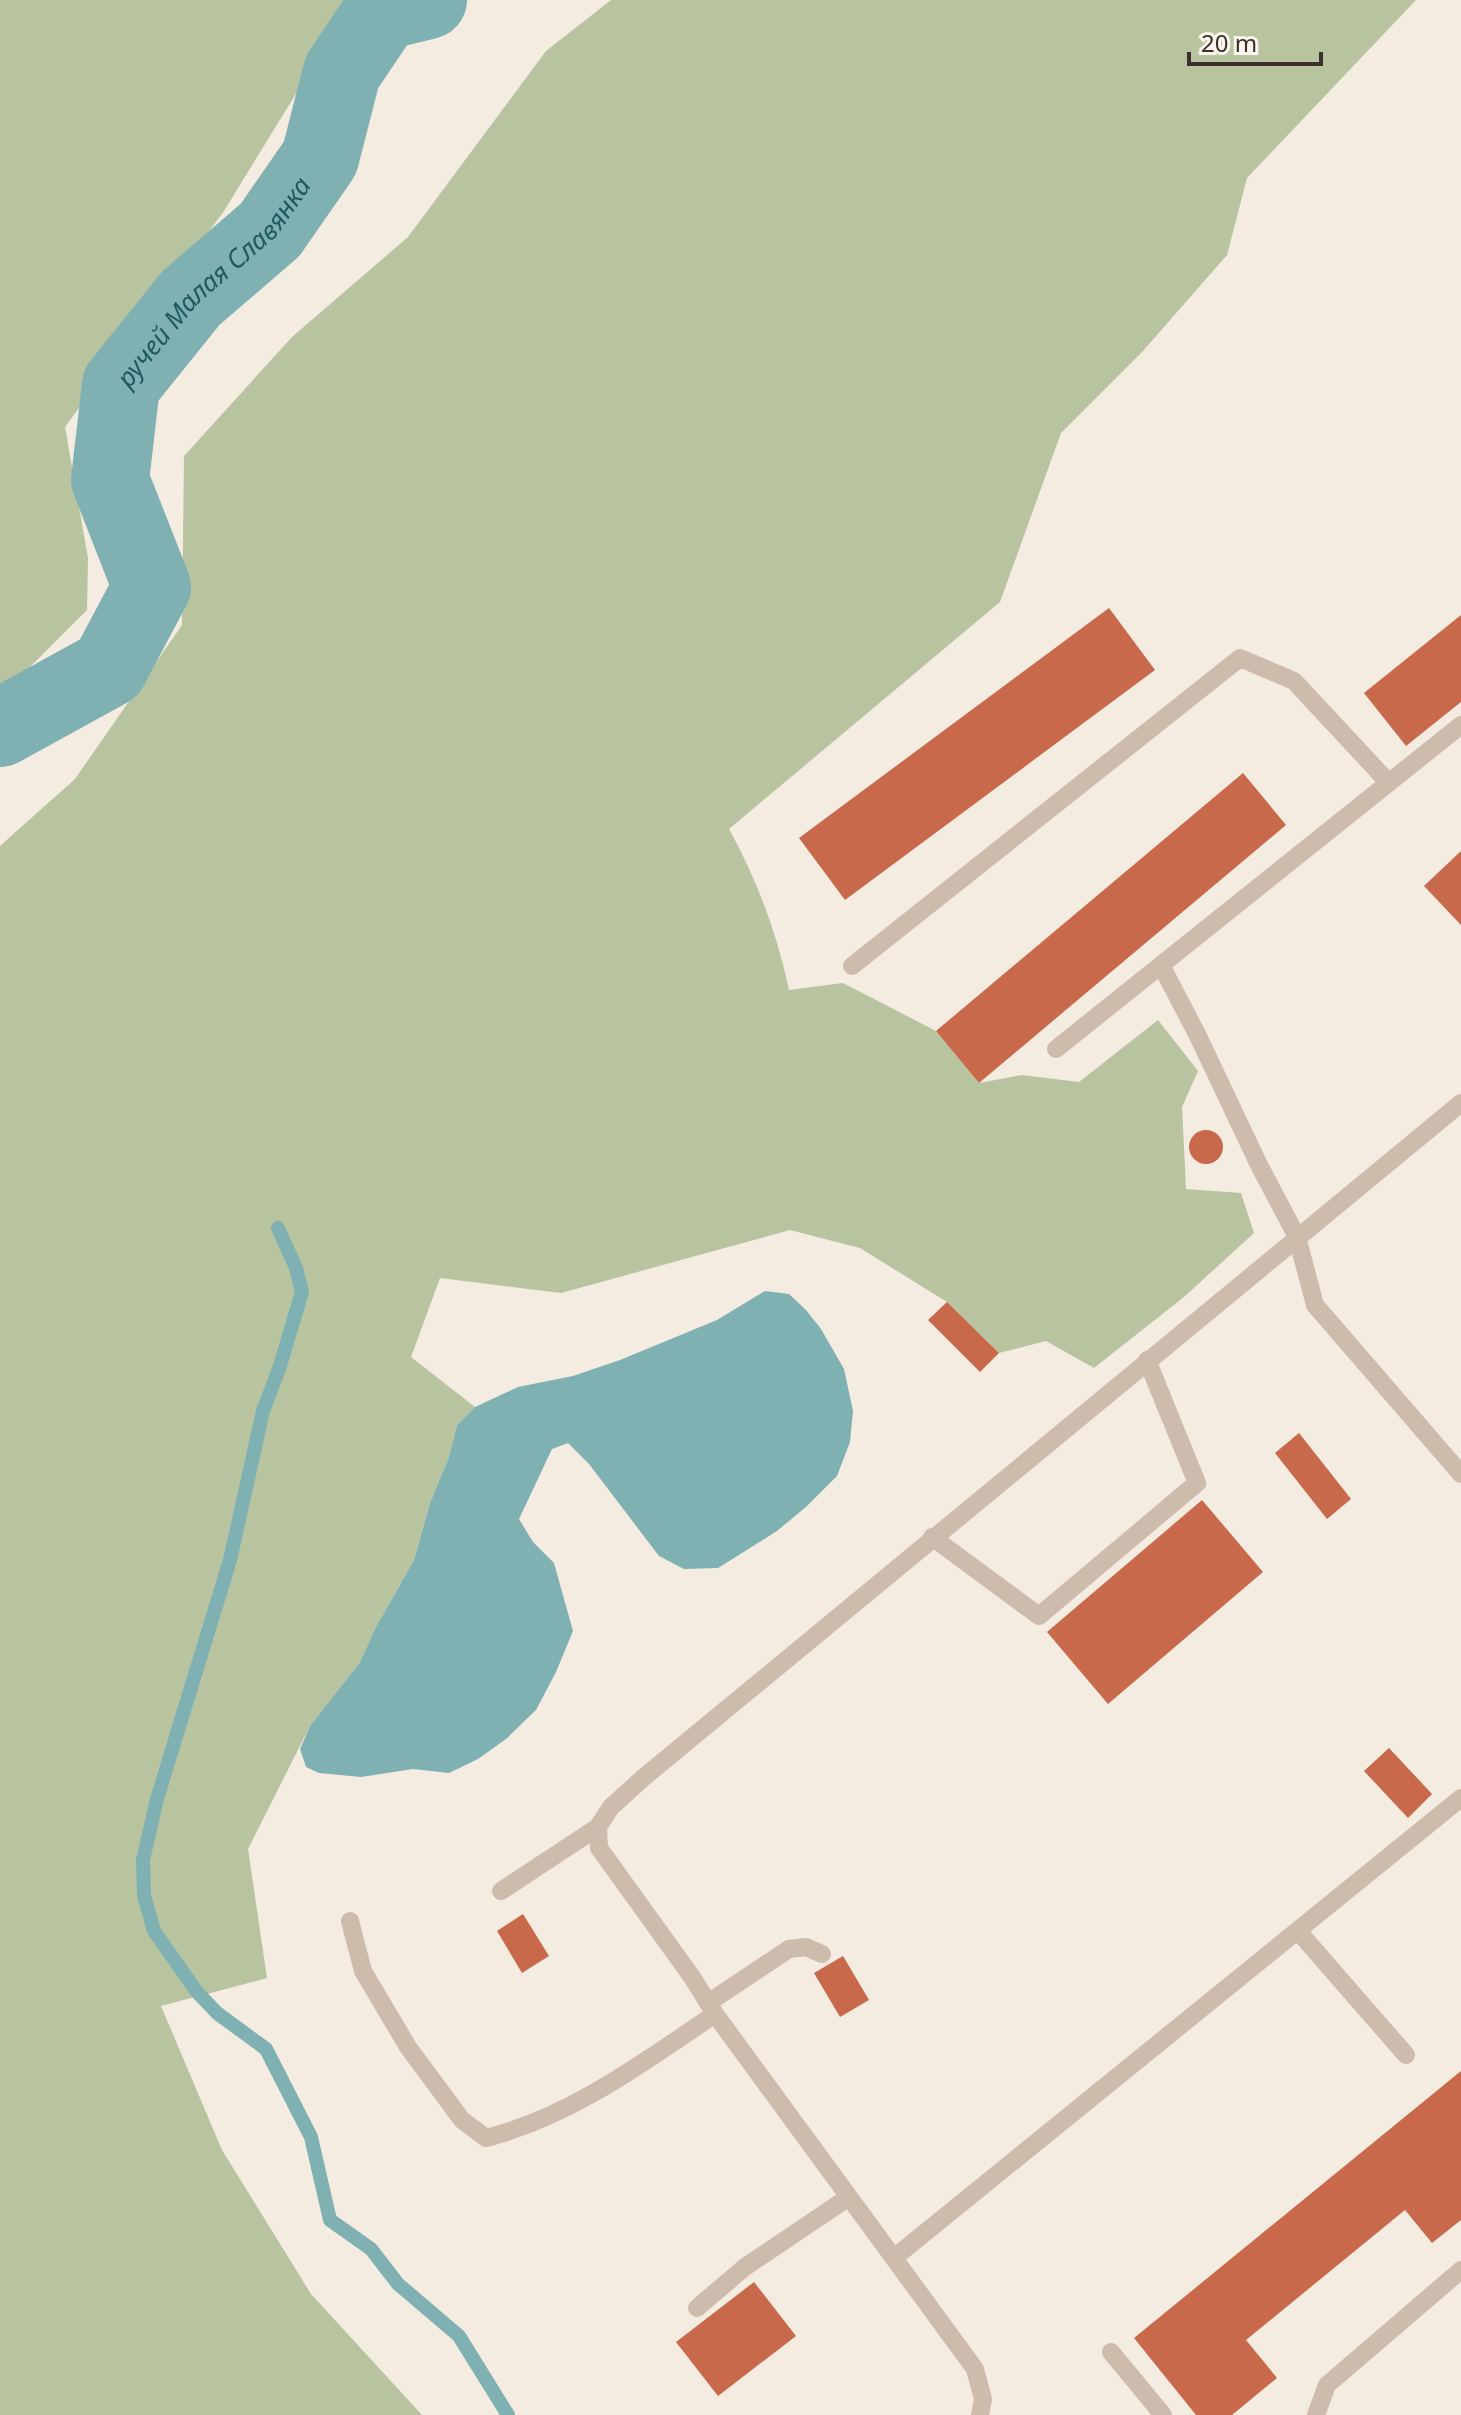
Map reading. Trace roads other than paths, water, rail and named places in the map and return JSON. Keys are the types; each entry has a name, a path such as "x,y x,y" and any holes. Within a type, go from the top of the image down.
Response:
{"lane":[{"path":"852,966 1240,658 1294,681 1389,783"},
{"path":"1056,1049 1461,725"},
{"path":"1161,965 1297,1237 1315,1305 1461,1474"},
{"path":"501,1891 598,1827 611,1807 643,1778 1461,1103"},
{"path":"932,1537 1039,1616 1197,1483 1147,1360"},
{"path":"895,2257 1461,1798"},
{"path":"598,1827 599,1848 975,2369 983,2399 980,2415"},
{"path":"350,1921 363,1971 408,2047 462,2120 486,2138 522,2129 626,2074 789,1949 806,1947 822,1954"},
{"path":"1298,1931 1406,2055"},
{"path":"697,2308 745,2267 849,2197"},
{"path":"1316,2415 1327,2385 1461,2270"},
{"path":"1111,2352 1163,2415"}],"water":[{"path":"765,1291 789,1294 806,1310 844,1369 853,1411 850,1442 837,1476 777,1531 718,1568 684,1569 659,1556 589,1464 568,1443 552,1449 519,1519 533,1542 554,1563 573,1631 536,1710 506,1739 478,1759 449,1773 413,1769 361,1777 319,1773 306,1767 300,1749 310,1726 360,1662 414,1560 457,1425 475,1407 518,1387 573,1376 620,1360 717,1320"}],"waterway":[{"name":"ручей Малая Славянка","path":"0,728 109,668 152,587 110,480 121,385 191,298 270,230 320,158 342,72 383,11 428,0"},
{"path":"278,1228 296,1268 302,1292 263,1411 230,1560 157,1799 143,1860 144,1895 154,1931 197,1992 217,2013 266,2049 311,2137 330,2220 371,2249 398,2284 459,2336 508,2415"}]}
